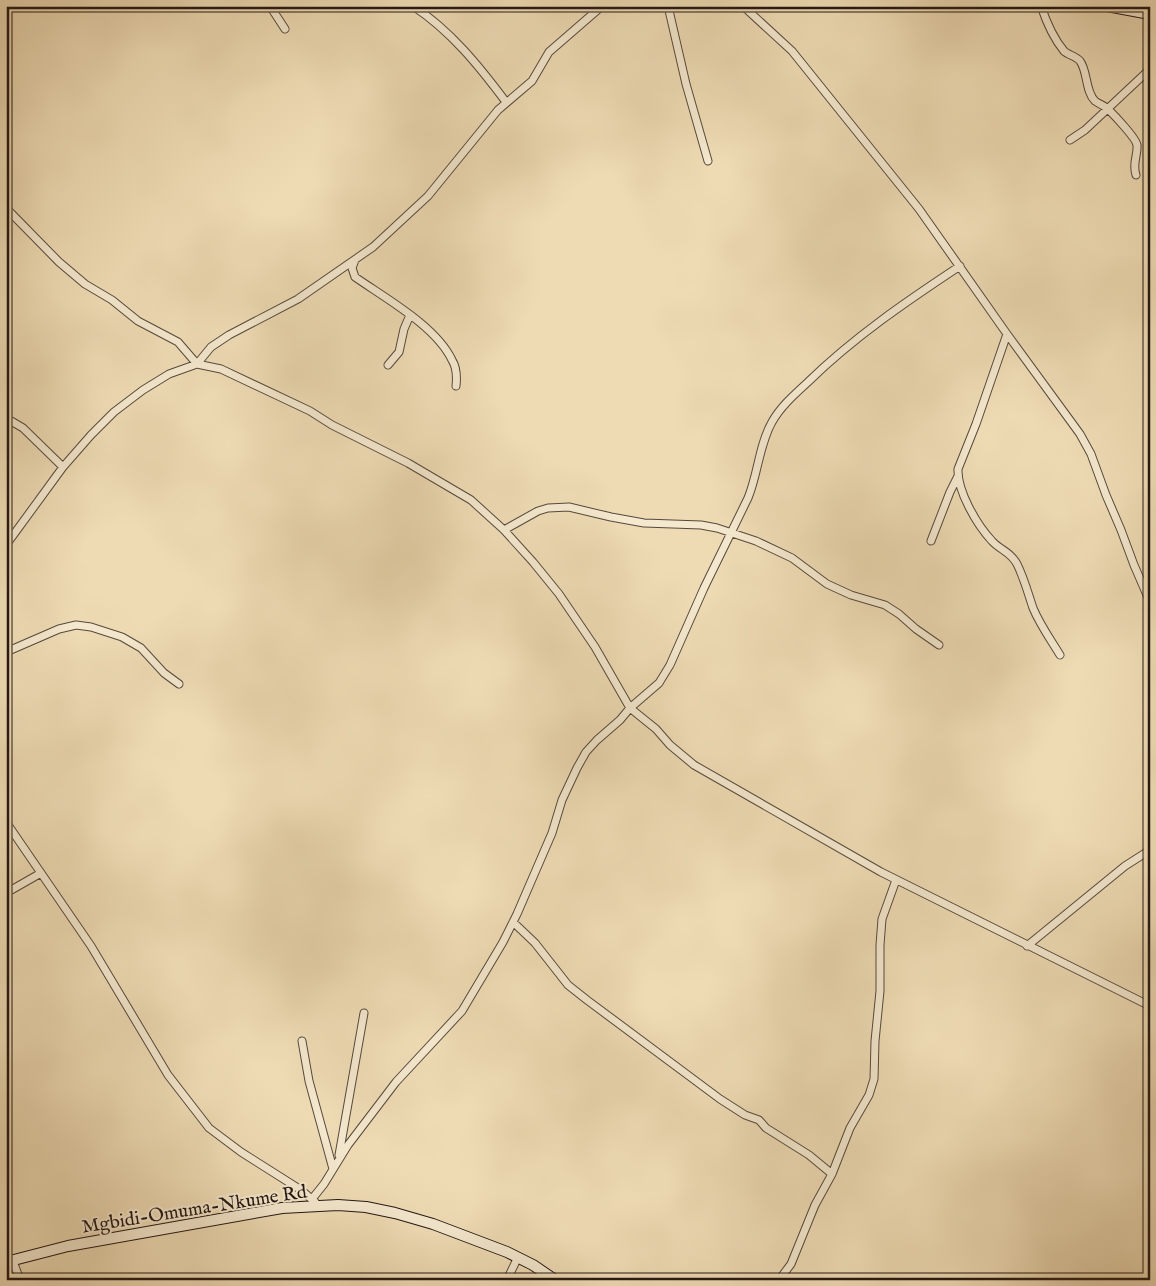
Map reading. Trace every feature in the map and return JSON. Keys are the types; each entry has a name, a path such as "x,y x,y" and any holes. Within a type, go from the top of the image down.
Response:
{"street":[{"path":"270,6 285,29"},
{"path":"413,6 443,28 506,102"},
{"path":"197,364 210,346 298,299 356,260 393,230 428,196 506,102 532,80 549,52 602,6"},
{"path":"668,6 708,161"},
{"path":"743,6 792,51 919,209 1076,428 1091,454 1134,566 1150,602"},
{"path":"1041,6 1045,20 1065,52 1074,56 1080,62 1095,101 1107,108 1130,132 1137,145 1134,168 1136,176"},
{"path":"1107,6 1150,14"},
{"path":"1070,140 1085,130 1150,69"},
{"path":"6,208 59,262 85,284 112,300 138,321 178,342 197,364"},
{"path":"356,260 352,268 355,277 429,330 447,351 453,361 457,375 456,386"},
{"path":"6,822 91,946 168,1075 208,1128 315,1202 338,1160 396,1082 462,1011 513,922 552,833 562,800 586,752 630,708 659,683 754,484 769,430 784,406 821,369 864,333 895,309 960,266"},
{"path":"388,365 399,352 410,315"},
{"path":"1007,334 976,424 958,469 958,476 971,510 985,532 993,543 1012,555 1034,610 1060,655"},
{"path":"6,545 63,467 114,412 143,390 169,374 197,364 221,369 310,411 332,425 408,464 471,500 504,530 559,594 595,647 630,708 656,729 670,746 694,765 896,880 1150,1006"},
{"path":"6,418 23,428 63,467"},
{"path":"930,541 946,500 958,476"},
{"path":"504,530 538,511 548,508 569,507 611,518 644,523 701,525 756,541 792,558 828,584 851,595 885,605 939,645"},
{"path":"6,652 59,628 91,626 122,637 141,648 164,673 179,684"},
{"path":"1027,946 1126,866 1150,850"},
{"path":"6,893 41,873"},
{"path":"779,1280 791,1264 815,1205 832,1174 850,1128 869,1095 874,1079 875,1041 880,991 882,919 896,880"},
{"path":"513,922 535,943 568,984 586,1000 720,1099 745,1115 759,1120 766,1128 809,1155 832,1174"},
{"path":"338,1160 364,1013"},
{"path":"302,1042 309,1081 333,1168"},
{"name":"Mgbidi-Omuma-Nkume Rd","path":"9,1261 68,1246 315,1202 366,1207 395,1213 459,1234 518,1257 555,1280"},
{"path":"507,1280 518,1257"},
{"path":"9,1261 20,1280"}]}
